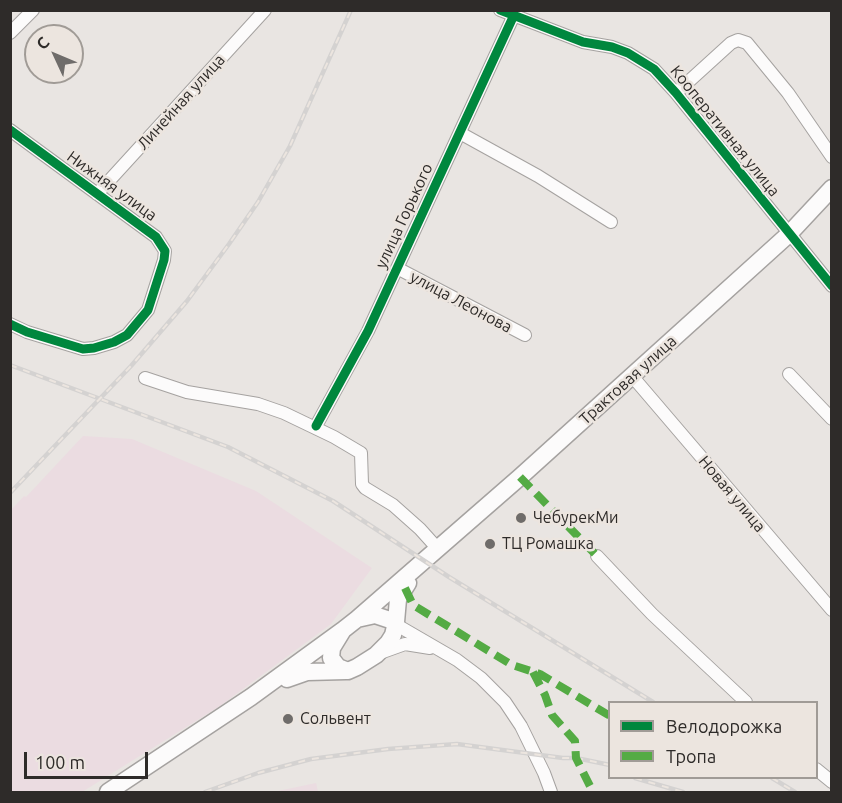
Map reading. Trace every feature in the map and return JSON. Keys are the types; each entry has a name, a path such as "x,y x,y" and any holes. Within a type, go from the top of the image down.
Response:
{"highway":[{"name":"Трактовая улица","path":"418,567 789,234 831,188"},
{"path":"252,698 357,619 418,567"},
{"path":"108,792 285,679 322,670 348,671 376,655 388,643 396,623 398,599 418,567"},
{"path":"357,619 375,615 396,623"},
{"path":"343,630 332,648 331,658 338,667 348,671"}],"street":[{"path":"11,32 33,10"},
{"name":"Линейная улица","path":"97,194 265,10"},
{"name":"Кооперативная улица","path":"500,10 583,42 612,47 628,53 654,69 676,93 831,286"},
{"name":"улица Горького","path":"316,426 368,331 514,15"},
{"path":"676,93 731,43 738,40 747,43 788,93 831,157"},
{"name":"Нижняя улица","path":"10,130 156,237 165,251 148,310 127,335 114,342 83,349 27,332 10,324"},
{"path":"460,133 538,176 611,222"},
{"name":"улица Леонова","path":"397,268 525,335"},
{"path":"789,374 831,419"},
{"name":"Новая улица","path":"632,376 831,610"},
{"path":"145,378 187,392 258,404 316,426 361,453 362,484 393,505 438,549"},
{"path":"597,556 652,614 745,701"},
{"path":"396,623 481,678 505,702 521,726 551,792"},
{"path":"376,655 405,644 440,650"},
{"path":"818,772 831,782"}],"shaded area":[{"path":"83,436 132,439 256,491 372,568 331,624 220,706 82,792 11,792 11,510"},
{"path":"316,783 318,792 273,792"}],"railway":[{"path":"10,493 131,366 187,301 229,244 258,202 290,146 351,10"},
{"path":"10,365 228,447 333,501 449,577 651,701"},
{"path":"205,792 258,773 311,759 388,749 457,744 576,758 608,765"},
{"path":"638,779 683,792"},
{"path":"774,779 795,792"}],"marked path":[{"path":"520,477 597,556"},
{"path":"405,588 413,605 512,665 540,674 608,715"},
{"path":"533,672 552,715 575,741 576,758 593,792"}],"cycle path":[{"path":"500,10 583,42 612,47 628,53 654,69 832,286"},
{"path":"316,426 368,331 514,15"},
{"path":"10,130 156,237 165,251 148,310 127,335 114,342 83,349 27,332 10,324"}],"place":[{"name":"ЧебурекМи","path":"521,518"},
{"name":"ТЦ Ромашка","path":"490,544"},
{"name":"Сольвент","path":"288,719"}]}
